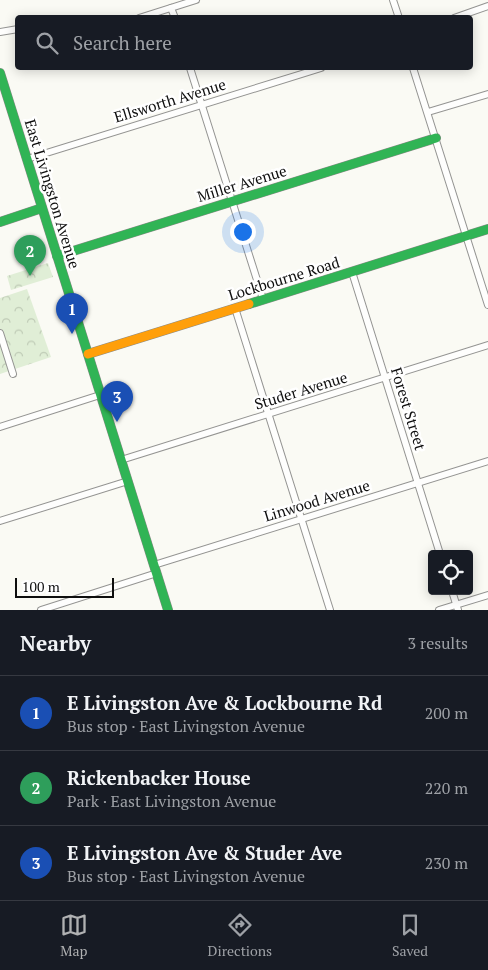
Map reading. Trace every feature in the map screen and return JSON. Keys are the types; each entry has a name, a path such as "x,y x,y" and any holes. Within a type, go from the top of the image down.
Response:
{"main road":[{"name":"East Livingston Avenue","path":"0,73 168,610"},
{"name":"Miller Avenue","path":"57,256 436,138"},
{"path":"0,222 42,208"},
{"name":"Lockbourne Road","path":"88,354 488,229"}],"street":[{"path":"149,15 196,0"},
{"path":"393,0 398,15"},
{"path":"462,15 488,6"},
{"path":"172,8 174,15"},
{"path":"0,32 15,30"},
{"path":"191,70 263,299"},
{"name":"Ellsworth Avenue","path":"27,159 315,70"},
{"path":"414,70 488,305"},
{"path":"428,112 488,94"},
{"name":"Forest Street","path":"352,272 439,550"},
{"path":"235,308 330,610"},
{"path":"0,333 13,374"},
{"name":"Studer Avenue","path":"121,460 488,345"},
{"path":"0,427 100,395"},
{"name":"Linwood Avenue","path":"41,610 302,519 488,461"},
{"path":"0,521 128,481"},
{"path":"453,595 457,607"},
{"path":"439,610 457,607 488,595"}],"green space":[{"path":"48,263 53,277 11,290 7,276"},
{"path":"27,289 51,357 0,374 0,298"}],"traffic: fast":[{"path":"0,73 168,610"},
{"path":"57,256 436,138"},
{"path":"0,222 42,208"},
{"path":"249,304 488,229"}],"traffic: slow":[{"path":"88,354 249,304"}],"place":[{"name":"Rickenbacker House","path":"30,276"},
{"name":"E Livingston Ave & Lockbourne Rd","path":"72,334"},
{"name":"E Livingston Ave & Studer Ave","path":"117,422"}]}
